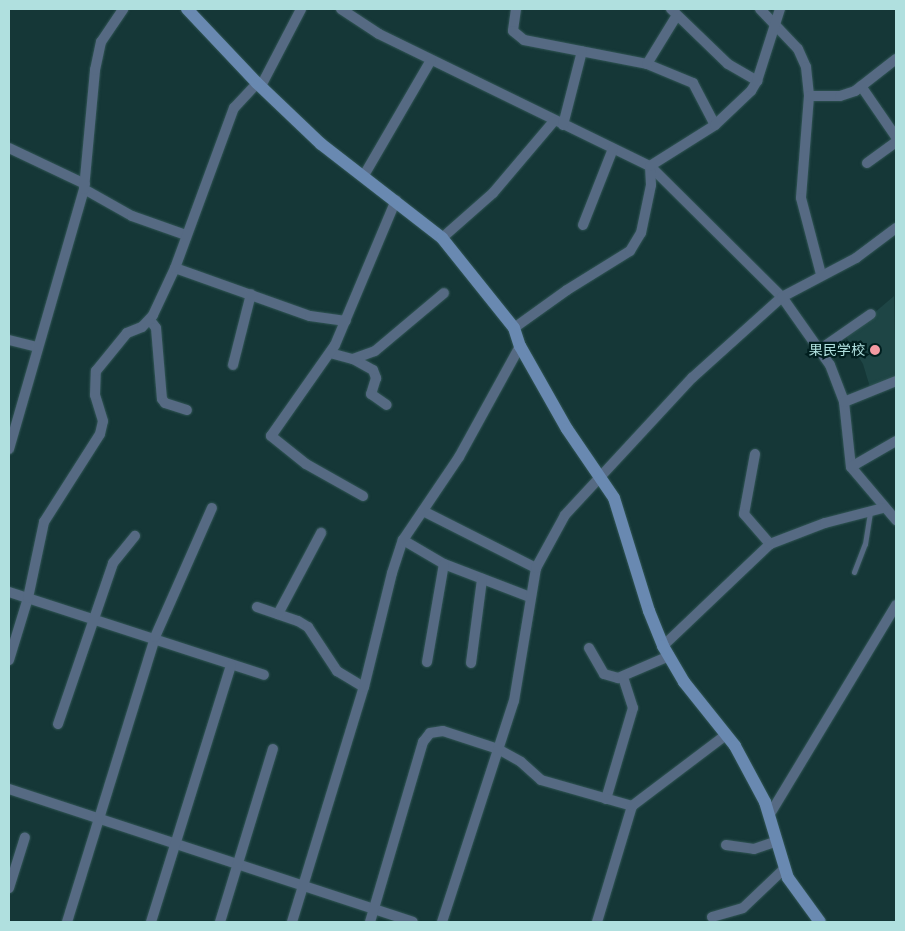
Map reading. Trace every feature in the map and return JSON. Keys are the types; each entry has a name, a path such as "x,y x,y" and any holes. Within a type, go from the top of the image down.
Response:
{"street":[{"path":"9,449 84,186 95,70 101,42 123,9"},
{"path":"187,9 259,85 322,144 363,177 396,200 442,238 514,328 520,346 567,429 614,498 649,611 666,651 684,682 736,746 770,814 788,878 820,922"},
{"path":"9,660 28,598 44,522 100,434 103,421 95,395 96,371 128,333 150,320 176,268 186,235 234,108 259,85 301,9"},
{"path":"341,9 379,34 558,123 650,166 782,297 830,365 844,402 851,466 883,508 896,520"},
{"path":"516,9 514,32 517,37 647,64 693,84 715,125"},
{"path":"760,9 775,22 798,49 806,67 809,96 801,198 821,274"},
{"path":"650,166 715,125 738,105 757,81 780,9"},
{"path":"647,64 674,12 728,64 757,81"},
{"path":"442,238 493,194 558,123 582,50"},
{"path":"809,96 840,96 861,86 896,58"},
{"path":"363,177 431,60"},
{"path":"861,86 896,137"},
{"path":"868,163 896,142"},
{"path":"9,148 84,186 132,216 186,235"},
{"path":"583,225 613,149"},
{"path":"514,328 567,290 630,251 641,232 652,185 650,166"},
{"path":"363,496 306,464 270,436 330,353 346,321 396,200"},
{"path":"442,922 514,701 536,568 565,515 599,475 692,378 782,297 821,274 856,258 896,228"},
{"path":"176,268 310,316 346,321"},
{"path":"233,365 250,294"},
{"path":"353,359 374,351 444,294"},
{"path":"819,350 871,314"},
{"path":"150,320 156,328 162,398 165,403 186,410"},
{"path":"9,340 37,347"},
{"path":"292,922 364,687 392,573 403,540 459,456 520,346"},
{"path":"330,353 353,359 373,370 376,378 371,394 387,405"},
{"path":"844,402 896,381"},
{"path":"851,466 896,441"},
{"path":"755,454 744,514 770,544"},
{"path":"67,922 154,637 212,508"},
{"path":"589,648 604,674 624,677 666,651 770,544 883,508"},
{"path":"423,511 536,568"},
{"path":"278,614 321,533"},
{"path":"58,724 113,563 135,536"},
{"path":"403,540 444,564 530,597"},
{"path":"427,662 444,564"},
{"path":"471,663 482,579"},
{"path":"9,592 154,637 264,675"},
{"path":"770,814 896,605"},
{"path":"257,607 308,627 337,671 364,687"},
{"path":"151,922 231,665"},
{"path":"606,799 633,708 624,677"},
{"path":"370,922 423,742 430,733 443,731 498,749 521,762 541,780 632,806"},
{"path":"597,922 632,806 726,735"},
{"path":"220,922 273,749"},
{"path":"9,789 413,922"},
{"path":"9,888 25,837"},
{"path":"726,845 754,849 778,841"},
{"path":"712,917 743,908 786,868"}],"lane":[{"path":"854,572 865,544 870,511"}],"shaded area":[{"name":"果民学校","path":"894,296 896,384 872,394 863,364 846,337"}],"place":[{"name":"果民学校","path":"875,350"}]}
